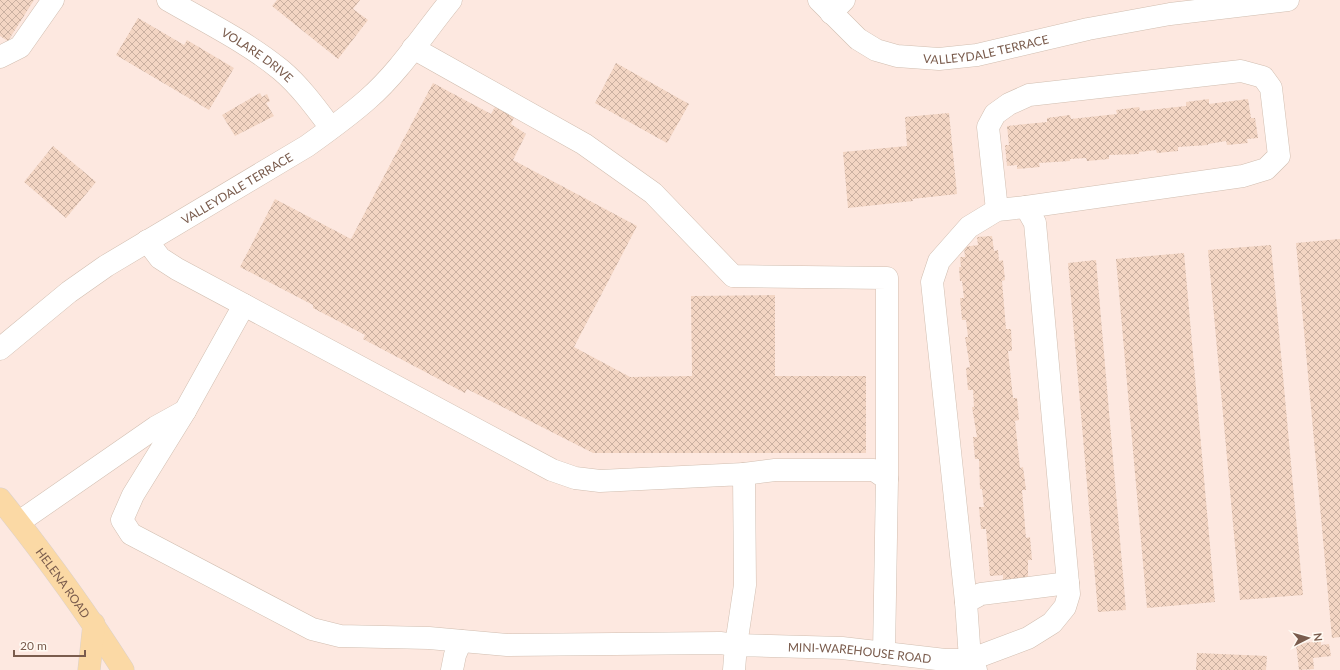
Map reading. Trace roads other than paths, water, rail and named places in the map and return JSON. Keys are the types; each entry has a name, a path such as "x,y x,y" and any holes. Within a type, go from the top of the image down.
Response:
{"main road":[{"name":"HELENA ROAD","path":"0,498 94,624 123,670"},
{"path":"89,670 94,624"}],"street":[{"path":"0,57 20,47 53,0"},
{"name":"VOLARE DRIVE","path":"168,0 258,53 281,71 314,106 331,128"},
{"name":"VALLEYDALE TERRACE","path":"0,349 69,292 106,266 307,146 331,128 368,99 389,78 450,0"},
{"name":"VALLEYDALE TERRACE","path":"832,4 858,39 876,50 897,56 939,59 977,54 1088,29 1162,7 1288,0"},
{"path":"413,48 584,144 653,193 733,276 887,278 887,479 884,653"},
{"path":"973,664 932,282 939,261 969,227 997,210 1243,176 1266,169 1279,156 1271,88 1263,77 1242,71 1029,95 1009,104 995,114 988,127 997,210"},
{"name":"MINI-WAREHOUSE ROAD","path":"185,411 133,495 122,520 131,534 312,629 340,636 422,638 507,645 720,643 736,645 842,648 973,664 1028,638 1052,623 1065,607 1069,594 1035,223 1026,207"},
{"path":"147,241 160,258 177,269 552,470 576,478 600,481 744,474 775,470 874,470 887,479"},
{"path":"19,522 156,427 185,411 244,305"},
{"path":"734,670 736,645 745,585 744,474"},
{"path":"966,602 981,594 1068,584"},
{"path":"452,670 455,655 461,641"}]}
